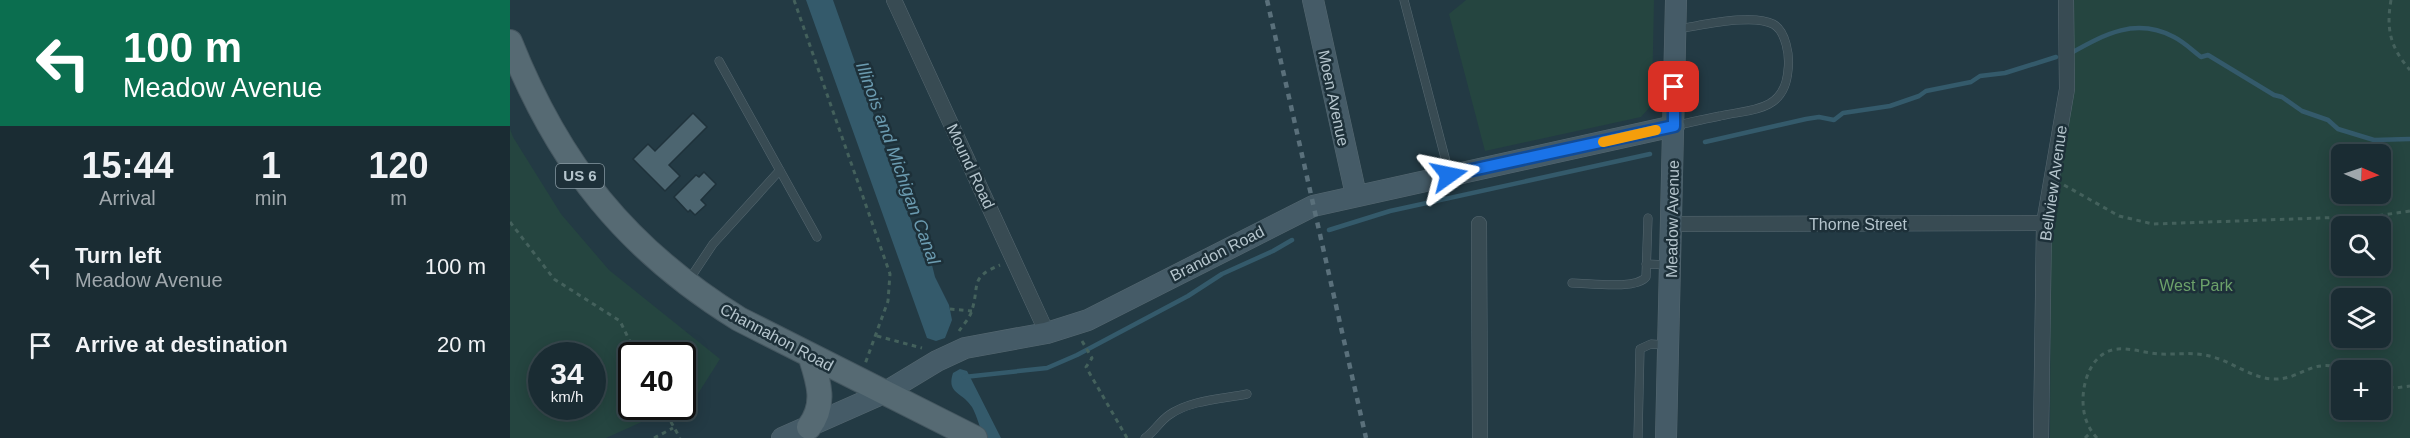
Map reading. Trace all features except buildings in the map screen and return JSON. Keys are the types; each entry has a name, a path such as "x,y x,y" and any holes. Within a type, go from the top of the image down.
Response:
{"main road":[{"name":"Channahon Road","path":"510,42 537,106 574,168 616,220 666,267 739,319 884,393"},
{"path":"809,427 814,421 819,406 820,388 810,355"},
{"name":"US 6","path":"884,393 973,437"}],"street":[{"name":"Mound Road","path":"894,0 1047,333"},
{"name":"Moen Avenue","path":"1313,0 1356,195"},
{"name":"Meadow Avenue","path":"1666,438 1676,0"},
{"name":"Bellview Avenue","path":"2040,438 2044,223 2067,89 2066,0"},
{"name":"Brandon Road","path":"782,438 884,393 937,361 965,348 1047,333 1088,320 1312,206 1674,126"},
{"name":"Thorne Street","path":"1672,224 2044,223"},
{"path":"1479,224 1480,438"}],"lane":[{"path":"1404,0 1449,175"},
{"path":"1674,126 1750,111 1770,104 1782,93 1788,80 1789,62 1781,31 1772,24 1756,20 1676,29"},
{"path":"719,61 818,237"},
{"path":"687,284 713,244 780,170"},
{"path":"1572,283 1631,284 1643,281 1646,277 1648,218"},
{"path":"1647,264 1671,265"},
{"path":"1638,437 1640,349 1651,345 1668,345"},
{"path":"1145,438 1168,415 1195,404 1247,394"}],"path":[{"path":"794,0 890,274 888,301 877,336 859,379"},
{"path":"2391,0 2387,21 2390,34 2395,50 2410,70"},
{"path":"2051,180 2080,192 2119,216 2153,224 2376,216 2410,211"},
{"path":"510,222 554,279 620,321 631,342"},
{"path":"958,334 972,311 975,283 987,271 1014,260"},
{"path":"950,309 972,311"},
{"path":"877,336 920,348 930,348"},
{"path":"1082,342 1092,358 1086,367 1127,438"},
{"path":"2097,438 2091,432 2083,407 2086,378 2095,361 2106,352 2119,349 2161,354 2197,353 2215,357 2263,377 2275,379 2285,378 2320,365 2331,365"},
{"path":"2391,387 2410,386"},
{"path":"669,420 680,438"},
{"path":"654,438 673,428"},
{"path":"2085,438 2091,432"}],"green space":[{"path":"1466,0 1654,0 1652,99 1649,108 1641,117 1485,151 1449,14"},
{"name":"West Park","path":"2064,0 2410,0 2410,438 2050,438 2051,233 2060,183"},
{"path":"510,129 561,214 609,270 720,359 696,397 696,342 618,342 618,420 646,420 606,438 510,438"}],"water":[{"path":"806,0 833,0 914,229 930,257 935,277 949,305 952,320 945,338 936,341 927,338"},
{"path":"960,369 967,371 1001,438 984,438 972,407 954,389 951,380 953,373"}],"waterway":[{"path":"2071,53 2121,30 2147,28 2160,31 2178,39 2201,57 2208,55 2302,111 2328,120 2338,129 2374,140 2410,139"},
{"path":"1705,142 1806,119 1819,117 1834,120 1843,113 1890,106 1919,96 1926,91 1971,82 1980,76 2005,73 2056,57"},
{"path":"1329,230 1390,211 1650,154"},
{"path":"964,377 1047,368 1077,355 1188,296 1222,274 1292,240"}],"railway":[{"path":"1267,0 1366,438"}],"slow traffic":[{"path":"1603,142 1656,130"}],"route":[{"path":"1449,175 1674,126 1674,87"}],"water label":[{"name":"Illinois and Michigan Canal","path":"898,163"}]}
